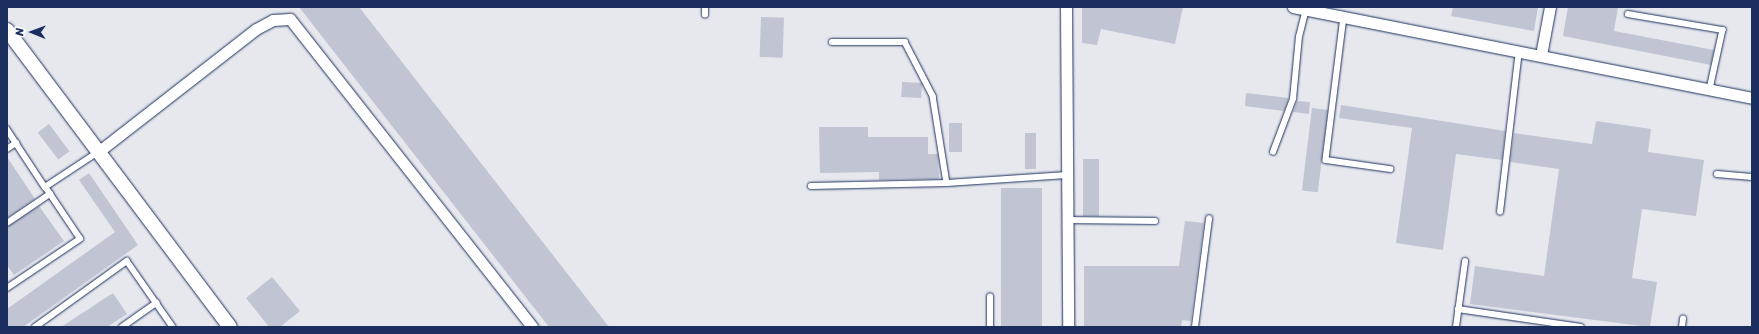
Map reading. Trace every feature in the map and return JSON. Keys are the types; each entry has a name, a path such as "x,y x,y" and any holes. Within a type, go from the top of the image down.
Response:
{"street":[{"path":"1066,7 1068,327"},
{"path":"1293,7 1542,55 1752,98"},
{"path":"1542,55 1550,7"},
{"path":"98,152 256,30 272,20 290,19 532,327"},
{"path":"7,30 230,327"}],"lane":[{"path":"705,7 705,15"},
{"path":"1273,152 1294,99 1299,37 1306,10"},
{"path":"1628,14 1723,30 1710,89"},
{"path":"1344,17 1326,160 1390,169"},
{"path":"832,42 905,42 933,96 947,184"},
{"path":"1500,212 1519,51"},
{"path":"7,129 80,239 7,288"},
{"path":"7,149 16,143"},
{"path":"46,187 98,152"},
{"path":"1717,174 1752,177"},
{"path":"811,186 947,184 1067,175"},
{"path":"7,223 50,194"},
{"path":"1195,327 1209,219"},
{"path":"1067,220 1155,221"},
{"path":"35,326 127,261 173,327"},
{"path":"1456,327 1465,262"},
{"path":"990,298 990,327"},
{"path":"122,327 156,303"},
{"path":"1458,309 1581,327"},
{"path":"1682,327 1683,319"}],"shaded area":[{"path":"7,7 1752,7 1752,327 7,327"}],"building":[{"path":"299,7 359,7 609,327 549,327"},
{"path":"1082,7 1183,7 1175,44 1101,29 1097,45 1082,43"},
{"path":"1453,7 1538,7 1534,31 1451,16"},
{"path":"1568,7 1618,7 1614,31 1714,50 1711,65 1563,36"},
{"path":"761,17 784,18 783,58 760,57"},
{"path":"902,82 922,83 921,98 901,97"},
{"path":"1246,93 1288,98 1288,101 1284,111 1245,106"},
{"path":"1297,101 1310,102 1309,114 1293,112"},
{"path":"1341,105 1505,131 1502,160 1456,154 1443,250 1396,243 1412,128 1339,118"},
{"path":"1312,108 1328,110 1318,192 1302,190"},
{"path":"1596,121 1651,129 1648,152 1704,160 1696,216 1642,209 1632,278 1657,282 1650,327 1470,304 1475,266 1544,276 1559,169 1510,162 1514,133 1592,144"},
{"path":"949,123 962,123 962,152 949,152"},
{"path":"49,124 69,151 58,160 38,132"},
{"path":"819,127 868,127 868,137 928,137 928,154 938,154 939,179 879,180 879,172 820,173"},
{"path":"1025,133 1036,133 1036,169 1025,169"},
{"path":"7,157 35,199 7,218"},
{"path":"1083,159 1099,159 1099,216 1083,216"},
{"path":"89,173 138,245 23,327 7,327 7,309 115,232 79,180"},
{"path":"1001,188 1042,188 1042,327 1001,327"},
{"path":"39,206 64,241 14,275 7,265 7,227"},
{"path":"1185,221 1204,223 1191,321 1182,320 1181,327 1084,327 1084,266 1179,266"},
{"path":"272,277 300,311 280,327 269,327 246,298"},
{"path":"113,293 127,314 107,327 61,327"}]}
